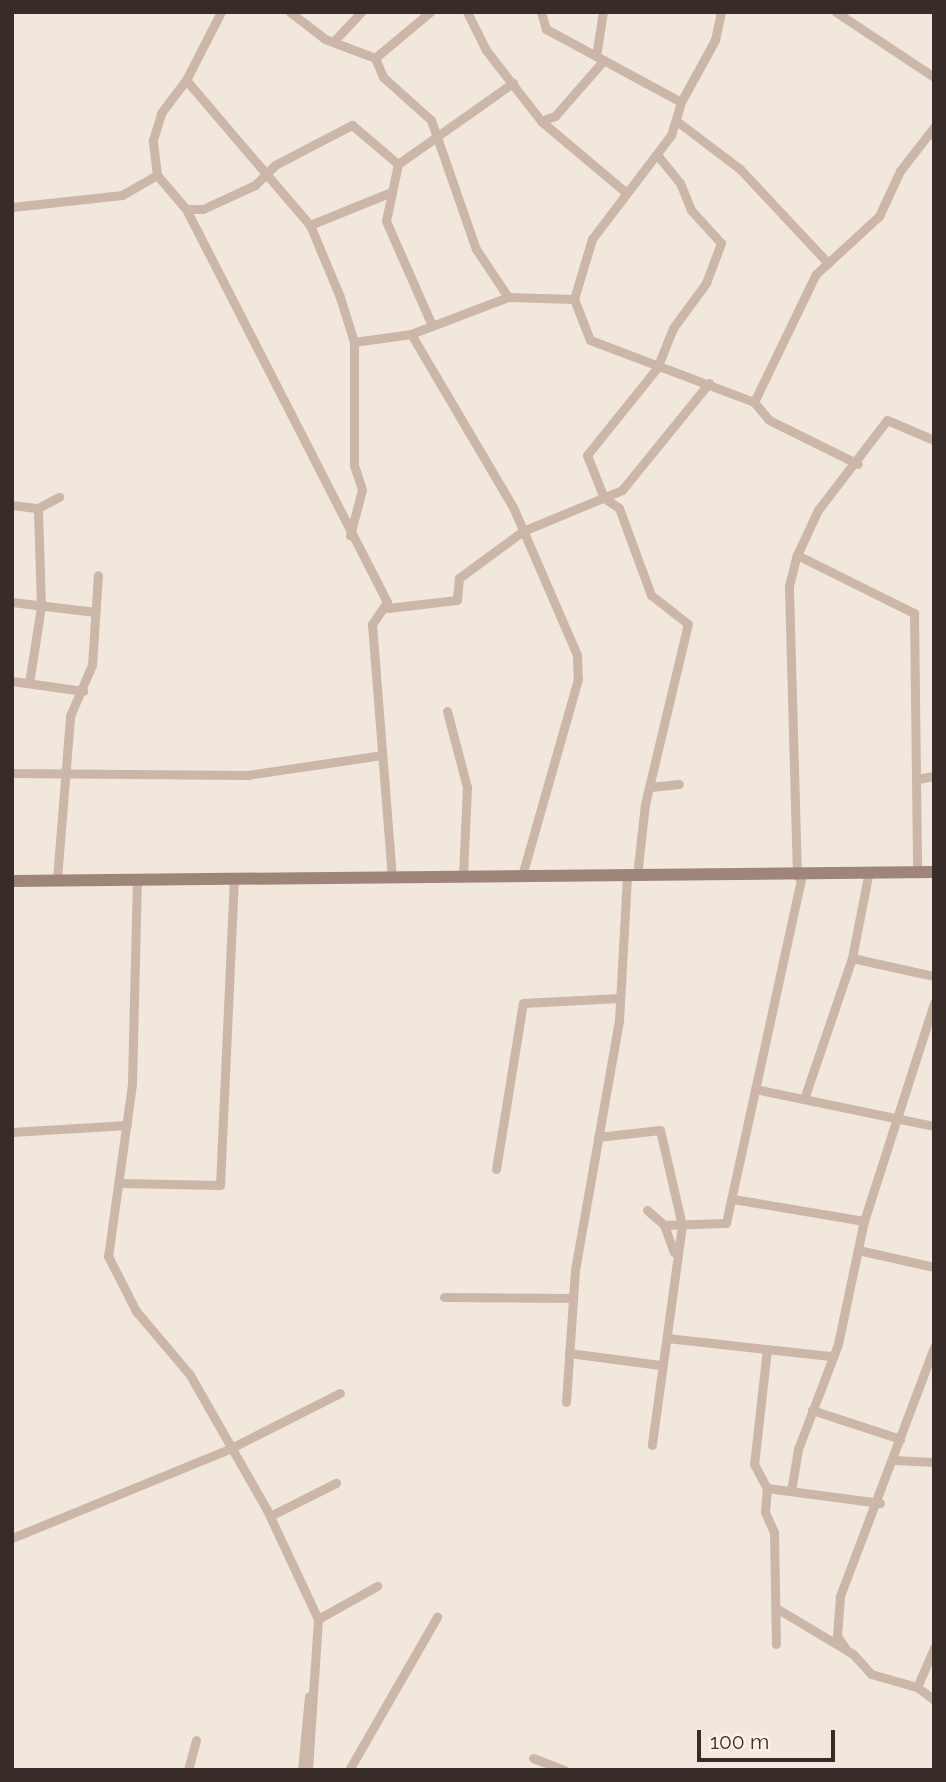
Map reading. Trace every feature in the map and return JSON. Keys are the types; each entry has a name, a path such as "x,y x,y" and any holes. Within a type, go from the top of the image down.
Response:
{"main road":[{"path":"12,881 522,875 867,876 934,872"}],"street":[{"path":"221,12 186,80 161,113 153,140 158,176 187,208 388,608"},
{"path":"290,12 325,40 335,40 374,58 383,77 431,120 476,249 508,297"},
{"path":"335,40 360,12"},
{"path":"374,58 430,12"},
{"path":"467,12 541,121 624,191"},
{"path":"541,12 545,29 681,102"},
{"path":"541,121 555,116 600,58 603,12"},
{"path":"720,12 715,40 681,102 678,122 658,156 624,191 580,263 574,299 590,340 657,368 709,383 754,401 769,420 858,464"},
{"path":"836,12 934,78"},
{"path":"186,80 310,225 354,342 354,465 362,490 350,536"},
{"path":"430,323 386,221 389,193 398,164 513,83"},
{"path":"678,122 740,169 828,263"},
{"path":"187,208 203,209 266,174 343,125 373,139 398,164"},
{"path":"754,401 782,337 828,263 879,216 900,171 934,127"},
{"path":"566,1402 573,1298 619,998 632,876 688,624 650,595 619,508 604,498 589,447 630,408 657,368 673,328 706,283 721,243 691,210 680,183 658,156"},
{"path":"12,207 122,195 158,176"},
{"path":"310,225 389,193"},
{"path":"354,342 411,334 430,323 508,297 574,299"},
{"path":"411,334 523,531 571,635 578,679 522,875"},
{"path":"392,878 372,624 388,608 457,600 459,578 523,531 604,498 637,476 709,383"},
{"path":"664,1225 726,1223 800,876 789,586 797,555 818,510 858,464 887,420 934,440"},
{"path":"12,505 38,508 59,497"},
{"path":"29,683 41,606 38,508"},
{"path":"797,555 914,613 917,872"},
{"path":"57,879 63,775 70,716 83,691 97,636 95,612 98,575"},
{"path":"12,602 95,612"},
{"path":"12,681 83,691"},
{"path":"447,711 467,787 463,876"},
{"path":"12,773 247,775 382,755"},
{"path":"917,779 934,776"},
{"path":"650,787 679,784"},
{"path":"804,1099 852,958 867,876"},
{"path":"137,878 127,1125 121,1182 108,1232 114,1273 136,1311 190,1375 270,1516 318,1619 308,1770"},
{"path":"121,1182 220,1185 234,880"},
{"path":"852,958 934,976"},
{"path":"496,1169 523,1003 619,998"},
{"path":"791,1491 812,1410 830,1356 864,1222 894,1120 934,1003"},
{"path":"755,1089 894,1120 934,1126"},
{"path":"12,1132 127,1125"},
{"path":"598,1137 660,1130 681,1225 675,1254 667,1339 660,1365 652,1445"},
{"path":"733,1199 864,1222"},
{"path":"647,1210 664,1225 675,1254"},
{"path":"858,1250 934,1267"},
{"path":"444,1297 573,1298"},
{"path":"667,1339 830,1356"},
{"path":"846,1649 836,1614 880,1503 934,1347"},
{"path":"767,1349 754,1464 767,1488 776,1644"},
{"path":"569,1353 660,1365"},
{"path":"12,1538 231,1448 340,1393"},
{"path":"812,1410 900,1439"},
{"path":"894,1460 934,1462"},
{"path":"270,1516 336,1483"},
{"path":"767,1488 880,1503"},
{"path":"318,1619 377,1586"},
{"path":"776,1608 846,1649 872,1674 917,1687 934,1700"},
{"path":"349,1770 437,1617"},
{"path":"917,1687 934,1648"},
{"path":"302,1770 302,1728 313,1674 308,1770"},
{"path":"188,1770 196,1740"},
{"path":"533,1758 565,1770"}]}
